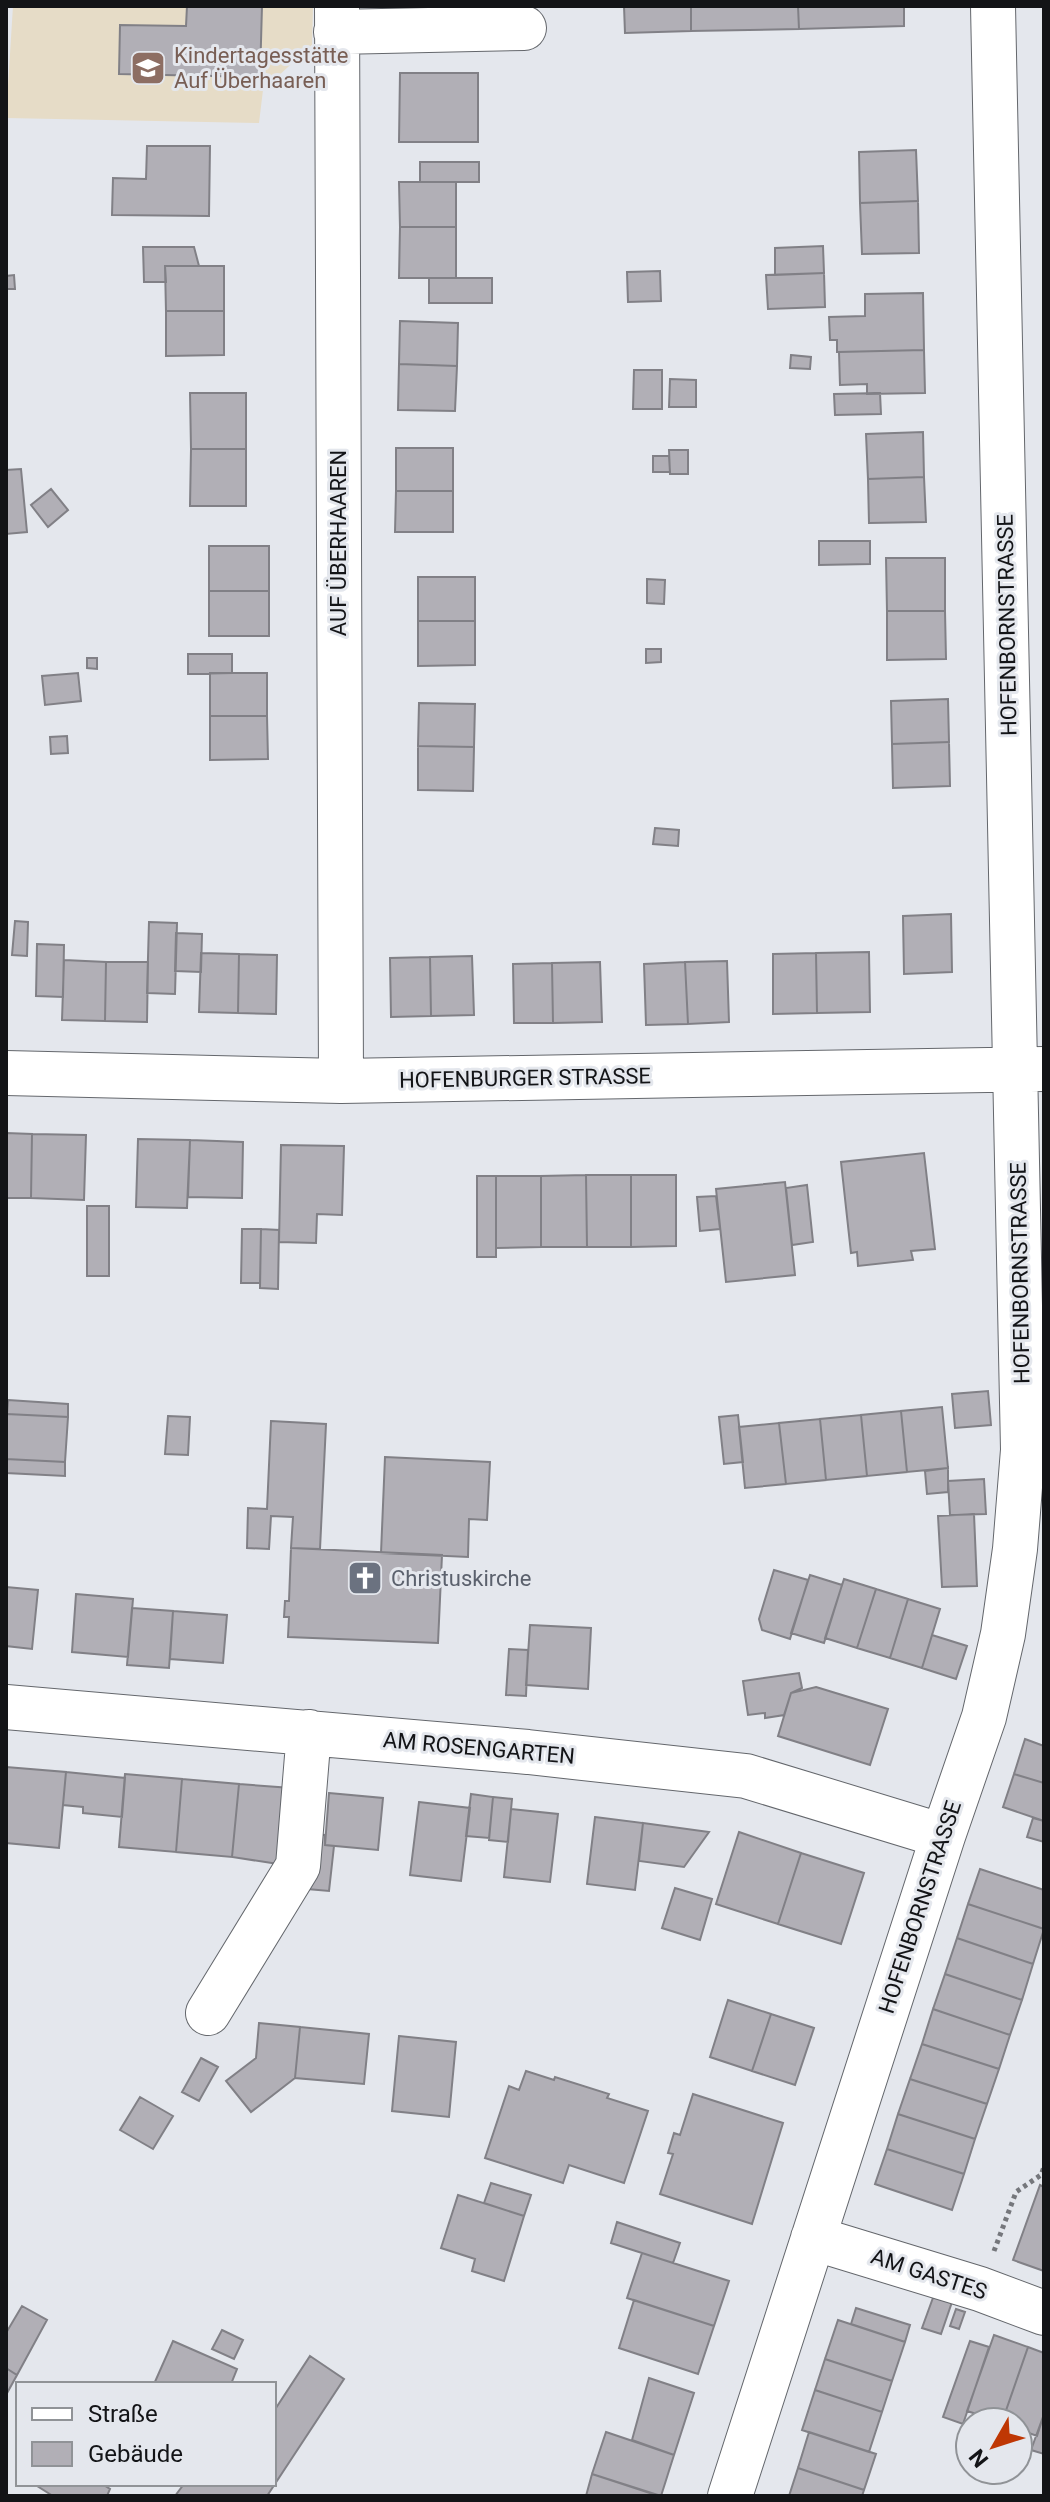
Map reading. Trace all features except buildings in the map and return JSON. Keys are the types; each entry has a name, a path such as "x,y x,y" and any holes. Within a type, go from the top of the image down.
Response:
{"street":[{"name":"HOFENBORNSTRASSE","path":"730,2496 984,1717 1003,1634 1015,1549 1023,1450 1030,1069 993,6"},
{"path":"337,19 524,28"},
{"name":"AUF ÜBERHAAREN","path":"337,19 341,1081"},
{"name":"HOFENBURGER STRASSE","path":"6,1073 341,1081 1030,1069"},
{"name":"AM ROSENGARTEN","path":"6,1707 309,1732 746,1776 943,1836"},
{"path":"208,2013 298,1866 309,1732"},
{"name":"AM GASTES","path":"813,2238 980,2289 1044,2313"}],"path":[{"path":"980,2289 1016,2192 1041,2175 1044,2167"}],"shaded area":[{"name":"Kindertagesstätte Auf Überhaaren","path":"13,6 313,6 312,45 263,90 259,123 6,118"}],"place":[{"name":"Kindertagesstätte Auf Überhaaren","path":"148,68"},
{"name":"Christuskirche","path":"365,1578"}]}
